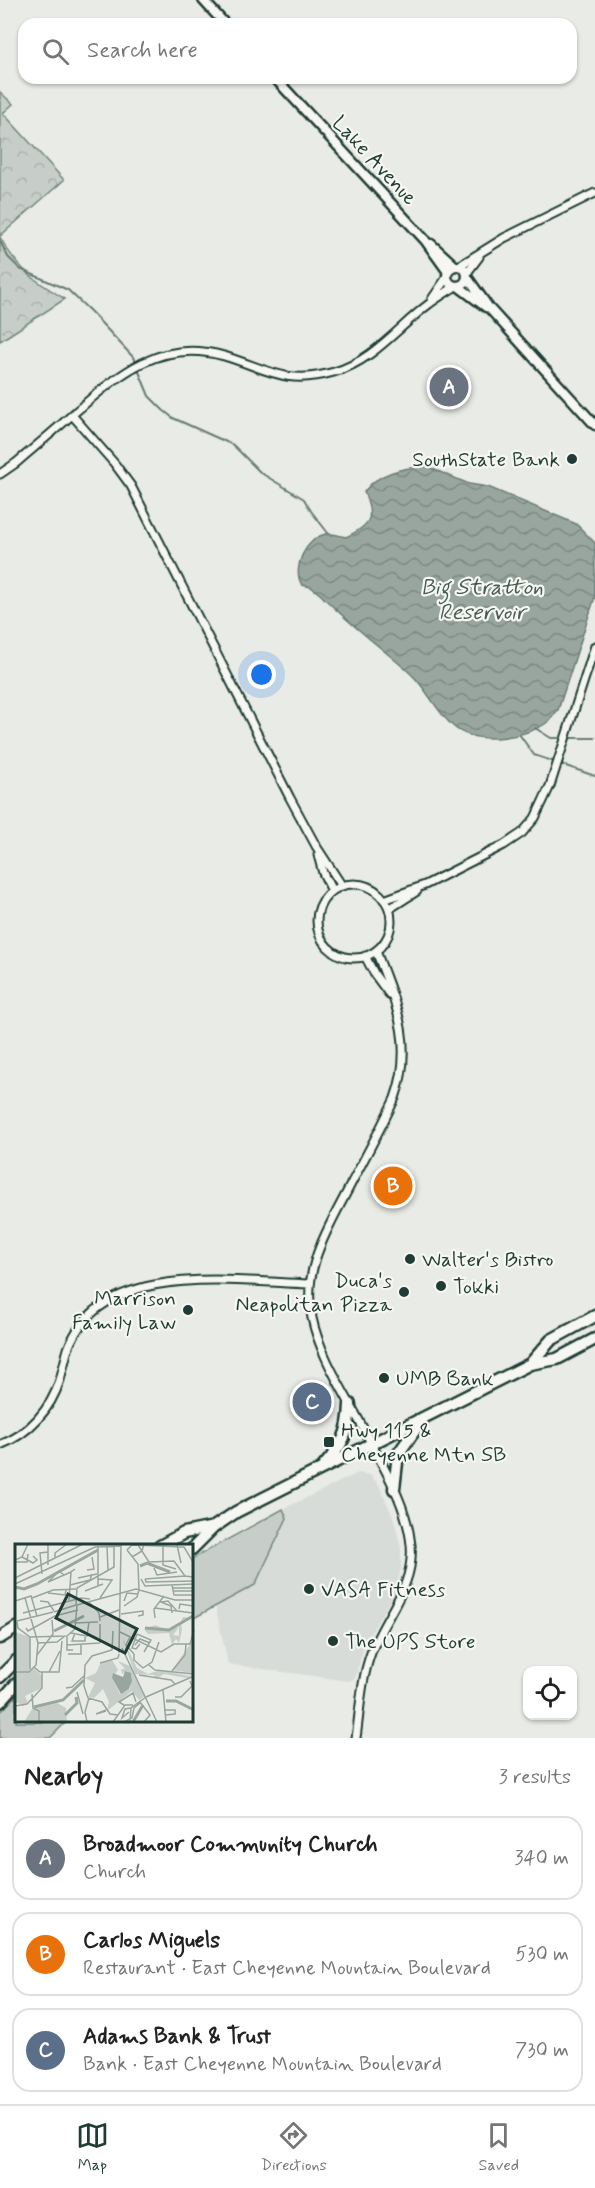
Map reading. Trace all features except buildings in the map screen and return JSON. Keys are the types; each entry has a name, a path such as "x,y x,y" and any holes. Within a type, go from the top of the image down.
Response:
{"highway":[{"path":"530,1364 551,1340 595,1316"},
{"path":"194,1547 214,1527 236,1512 530,1364 557,1359 595,1339"},
{"path":"320,1470 344,1440 350,1422 351,1404"},
{"path":"394,1489 398,1454 424,1418"},
{"path":"164,1544 184,1533 214,1527"},
{"path":"0,1638 15,1629"},
{"path":"0,1677 15,1662"},
{"path":"0,1702 15,1685"}],"main road":[{"path":"203,0 220,18"},
{"name":"Lake Avenue","path":"281,84 452,270"},
{"path":"489,308 450,282 452,270 467,275 489,308 595,425"},
{"path":"457,286 463,284 467,275"}],"street":[{"path":"429,304 452,270 504,238 595,193"},
{"path":"467,275 483,252"},
{"path":"0,474 126,370 148,360 182,352 213,353 268,373 294,378 323,375 365,358 429,304 457,286"},
{"path":"72,415 120,471 136,496 316,846 342,886"},
{"path":"388,909 425,885 522,833 540,810 550,786 595,646"},
{"path":"316,846 323,873 332,891"},
{"path":"362,885 375,891 384,900 388,909 390,931 385,941 376,951 364,957 351,958 331,951 321,939 317,926 318,912 323,901 332,891 342,886 362,885"},
{"path":"384,900 425,885"},
{"path":"356,1738 363,1687 371,1653 398,1603 409,1571 410,1535 407,1520 394,1489 316,1332 309,1304 309,1284 313,1261 322,1239 382,1124 400,1084 405,1059 401,1021 376,951"},
{"path":"364,957 392,998"},
{"path":"0,1445 22,1434 44,1411 52,1400 74,1337 91,1314 106,1304 132,1292 153,1286 191,1280 227,1279 309,1284"}],"shaded area":[{"path":"358,1473 370,1475 379,1485 394,1519 401,1548 401,1569 392,1597 365,1643 355,1679 348,1681 228,1664 215,1605 255,1585 287,1518 283,1509"}],"green space":[{"path":"0,92 13,104 3,113 64,180 0,236"},
{"path":"0,237 20,266 44,286 65,299 0,341"},
{"path":"283,1509 287,1518 255,1585 194,1618 194,1558"},
{"path":"15,1697 15,1723 65,1723 50,1738 0,1738 0,1713"}],"water":[{"name":"Big Stratton Reservoir","path":"426,466 469,484 488,487 576,524 595,543 595,597 558,710 549,721 528,732 502,738 488,738 464,733 454,727 411,674 321,595 311,587 302,585 299,578 299,562 312,541 326,534 346,537 366,524 370,514 364,492 370,485 392,472"}],"waterway":[{"path":"0,241 8,257 20,269 68,290 91,312 133,357 149,396 163,410 173,418 233,445 261,473 304,499 328,533"},
{"path":"535,728 551,738 562,738"},
{"path":"519,734 534,755 555,762"},
{"path":"568,738 595,738"},
{"path":"560,764 595,776"}],"place":[{"name":"Broadmoor Community Church","path":"449,387"},
{"name":"SouthState Bank","path":"572,459"},
{"name":"Carlos Miguels","path":"393,1186"},
{"name":"Walter's Bistro","path":"410,1259"},
{"name":"Tokki","path":"441,1286"},
{"name":"Duca's Neapolitan Pizza","path":"404,1292"},
{"name":"Marrison Family Law","path":"188,1310"},
{"name":"UMB Bank","path":"384,1378"},
{"name":"Adams Bank & Trust","path":"312,1402"},
{"name":"Hwy 115 & Cheyenne Mtn SB","path":"329,1442"},
{"name":"VASA Fitness","path":"309,1589"},
{"name":"The UPS Store","path":"333,1641"}]}
